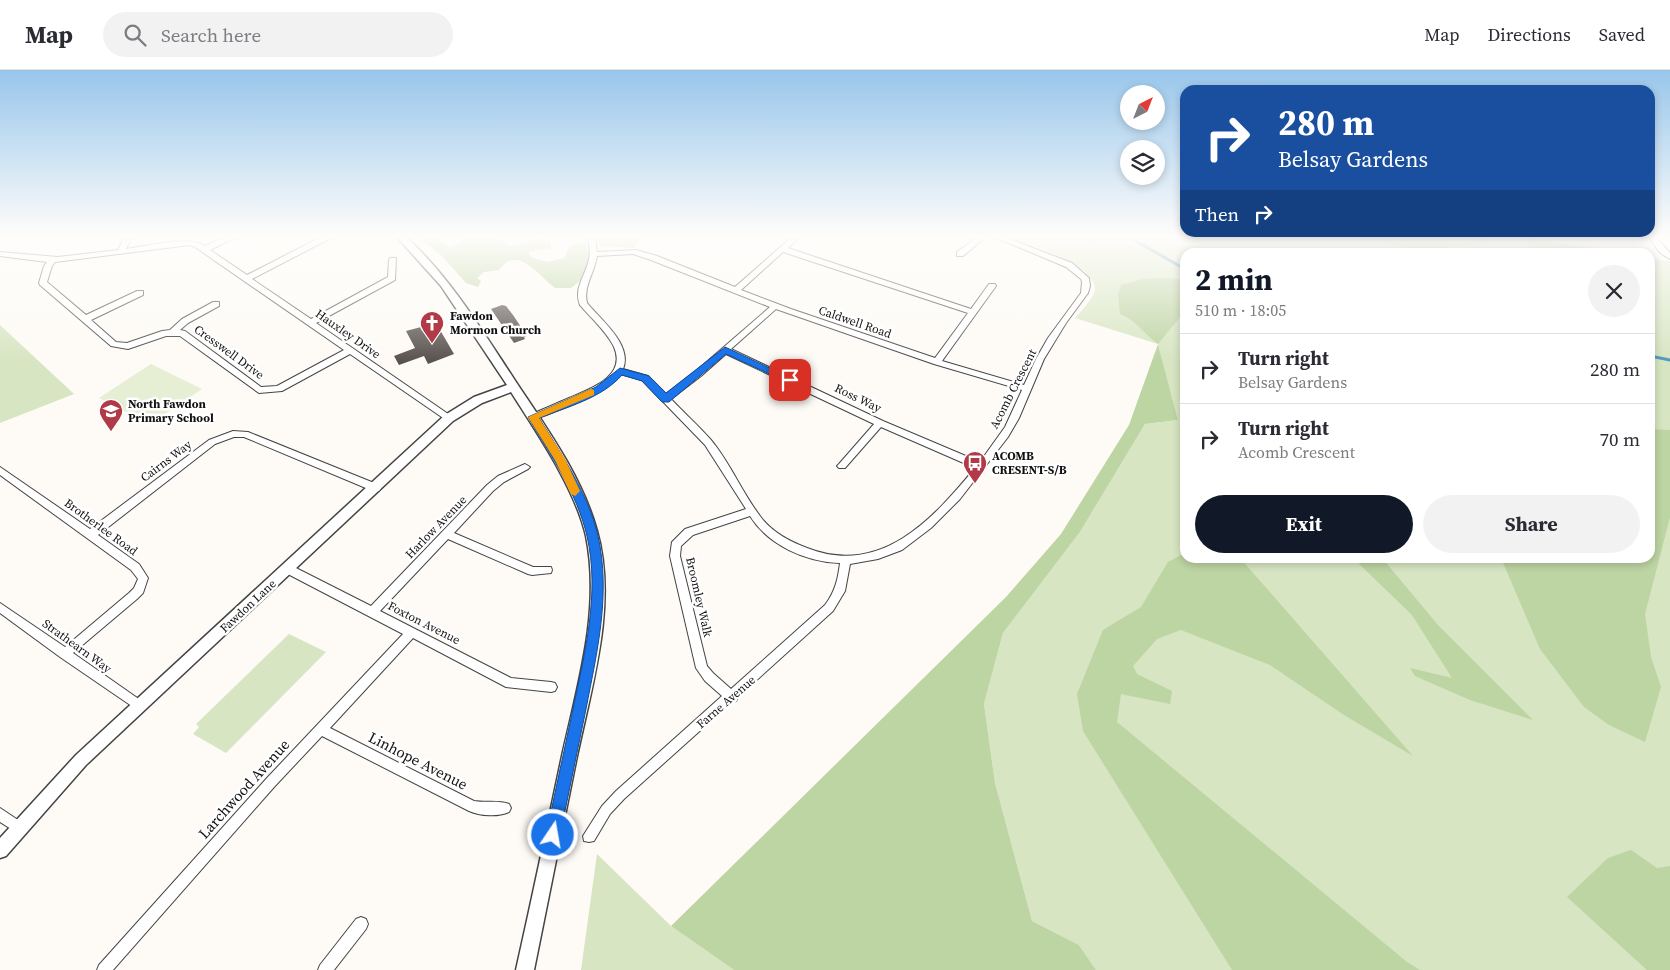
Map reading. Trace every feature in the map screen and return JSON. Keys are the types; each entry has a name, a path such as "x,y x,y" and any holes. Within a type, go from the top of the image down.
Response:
{"street":[{"name":"Cresswell Drive","path":"44,278 43,283 114,344 121,346 173,332 182,333 259,390 279,389 351,350"},
{"name":"Hauxley Drive","path":"248,278 449,418"},
{"path":"311,322 392,278"},
{"path":"443,278 560,459 592,535 597,571 597,603 592,645 525,970"},
{"path":"533,417 599,389 610,383 620,371 623,360 622,351 582,304 580,298 581,291 586,278"},
{"name":"Caldwell Road","path":"705,278 775,306 937,362 1026,388"},
{"path":"735,291 750,278"},
{"path":"868,278 973,312"},
{"name":"Acomb Crescent","path":"620,371 645,378 708,443 752,511 769,533 782,542 819,557 845,560 878,555 898,548 947,506 1006,433 1041,358 1087,286 1085,278"},
{"path":"937,362 992,286"},
{"path":"85,319 140,293"},
{"name":"Cresswell Drive","path":"173,332 185,321 216,304"},
{"path":"665,399 775,306"},
{"name":"Ross Way","path":"725,350 880,423 980,466"},
{"name":"Fawdon Lane","path":"0,850 81,760 376,488 449,418 478,400 514,387"},
{"path":"842,466 880,423"},
{"name":"Cairns Way","path":"90,535 212,442 233,434 245,434 376,488"},
{"name":"Harlow Avenue","path":"372,612 490,488 502,479 525,467"},
{"name":"Brotherlee Road","path":"0,470 140,572 142,583 133,596 64,654"},
{"name":"Broomley Walk","path":"732,697 709,677 702,668 675,551 676,545 681,538 689,532 752,511"},
{"path":"446,534 532,572 547,570"},
{"name":"Farne Avenue","path":"589,836 606,810 620,795 732,697 829,608 839,596 845,560"},
{"name":"Foxton Avenue","path":"288,569 510,683 551,687"},
{"name":"Strathearn Way","path":"0,607 139,706"},
{"name":"Larchwood Avenue","path":"104,970 321,729 412,632"},
{"name":"Linhope Avenue","path":"321,729 473,807 485,809 505,808"},
{"path":"0,814 19,828"},
{"path":"325,970 362,924"}],"green space":[{"path":"462,278 477,278 481,281 478,287 466,283"},
{"path":"544,278 582,278 571,288 555,288"},
{"path":"1090,278 1180,278 1180,563 1655,563 1655,278 1670,278 1670,970 1096,970 1079,945 1032,921 995,783 984,704 1003,633 1080,532 1145,424 1178,420 1158,344 1075,318 1094,293 1094,283"},
{"path":"1143,279 1180,279 1180,317 1158,344 1135,323 1120,314 1118,295 1121,285"},
{"path":"0,325 74,394 0,423"},
{"path":"1158,344 1178,420 1145,424 1080,532 1003,633 984,704 995,783 1032,921 1079,945 1096,970 734,970 671,926 1006,597 1061,534 1129,425"},
{"path":"151,364 202,389 150,424 99,398"},
{"path":"1655,429 1670,430 1670,517 1645,614 1651,657 1661,687 1645,742 1609,725 1584,707 1540,649 1503,563 1655,563"},
{"path":"1180,556 1180,563 1244,563 1413,756 1344,715 1270,665 1181,630 1157,639 1133,666 1137,674 1172,691 1170,704 1121,694 1117,722 1407,962 1420,970 1232,970 1083,731 1077,694 1103,630 1141,607 1168,562"},
{"path":"1358,563 1386,563 1438,625 1533,720 1470,700 1415,676 1410,668 1452,678 1412,615"},
{"path":"289,634 326,652 226,753 193,734 199,727 196,724"},
{"path":"1631,850 1657,868 1670,866 1670,970 1647,970 1567,897 1608,858"},
{"path":"597,854 671,926 734,970 581,970"}],"building":[{"path":"502,305 506,306 513,315 527,336 524,337 525,339 514,343 491,309"},
{"name":"Fawdon Mormon Church","path":"436,323 454,354 428,364 424,356 399,365 394,356 415,348 406,331"}],"waterway":[{"path":"1655,357 1670,360"}],"slow traffic":[{"path":"575,491 560,459 533,417 591,393"}],"place":[{"name":"Fawdon Mormon Church","path":"432,344"},
{"name":"North Fawdon Primary School","path":"111,432"},
{"name":"ACOMB CRESENT-S/B","path":"975,484"}],"route":[{"path":"553,835 592,645 597,603 597,571 592,535 583,510 560,459 533,417 599,389 610,383 620,371 645,378 665,399 698,374 725,350 790,380"}]}
